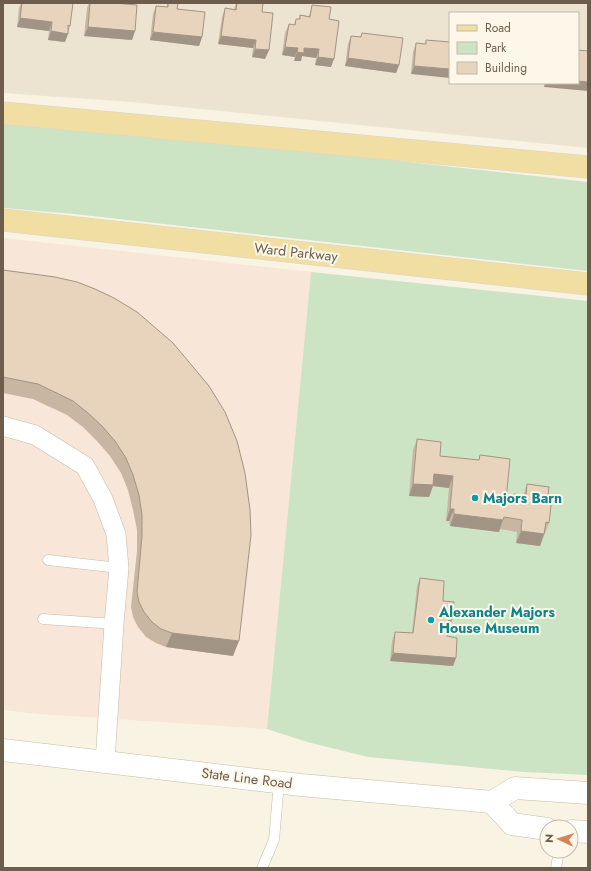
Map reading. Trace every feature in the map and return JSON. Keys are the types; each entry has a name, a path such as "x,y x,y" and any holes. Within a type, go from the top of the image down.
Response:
{"main road":[{"path":"3,113 588,166"},
{"name":"Ward Parkway","path":"3,220 588,284"},
{"name":"State Line Road","path":"3,750 279,782 492,802"},
{"path":"539,828 512,824 492,802 515,788 588,793"}],"street":[{"path":"3,426 35,435 85,466 103,499 116,534 119,568 105,762"}],"lane":[{"path":"48,560 119,568"},
{"path":"43,619 114,624"},
{"path":"262,868 274,840 279,782"}],"shaded area":[{"path":"3,3 588,3 588,148 132,102 3,93"},
{"path":"3,238 311,272 267,729 38,714 3,710"}],"green space":[{"path":"3,122 327,153 588,182 588,271 74,214 3,208"},
{"path":"311,272 588,301 588,775 524,772 368,757 307,742 267,729"}],"building":[{"path":"22,3 73,3 70,26 68,25 68,34 51,31 52,22 20,18"},
{"path":"90,3 137,5 135,31 88,27"},
{"path":"168,3 178,3 177,9 205,12 202,37 153,32 156,6 168,7"},
{"path":"237,3 263,3 262,12 273,13 269,50 255,49 256,40 221,36 225,8 236,10"},
{"path":"312,5 331,7 329,19 339,21 334,59 318,57 319,49 304,48 304,53 297,52 298,48 285,47 289,24 295,25 296,19 300,19 300,15 310,17"},
{"path":"362,33 403,38 399,65 348,58 351,36 361,37"},
{"path":"426,40 449,42 449,69 414,66 416,43 426,44"},
{"path":"579,50 588,51 588,82 579,81"},
{"path":"3,270 55,277 77,282 114,298 137,312 173,343 209,386 225,412 237,441 245,473 250,510 251,535 239,641 172,633 161,629 152,622 144,612 139,602 137,592 142,536 142,515 139,495 126,458 115,441 102,426 73,401 38,384 3,377"},
{"name":"Majors Barn","path":"417,439 441,442 440,456 479,460 480,455 510,459 506,500 513,501 514,494 526,496 527,484 549,487 548,496 552,497 549,523 546,522 544,534 521,531 522,520 504,517 503,520 454,514 454,509 450,509 453,476 434,474 433,485 413,484"},
{"name":"Alexander Majors House Museum","path":"420,578 444,581 443,601 454,602 452,620 448,621 447,636 457,638 456,658 393,653 395,632 413,633"}],"place":[{"name":"Majors Barn","path":"475,498"},
{"name":"Alexander Majors House Museum","path":"431,620"}]}
